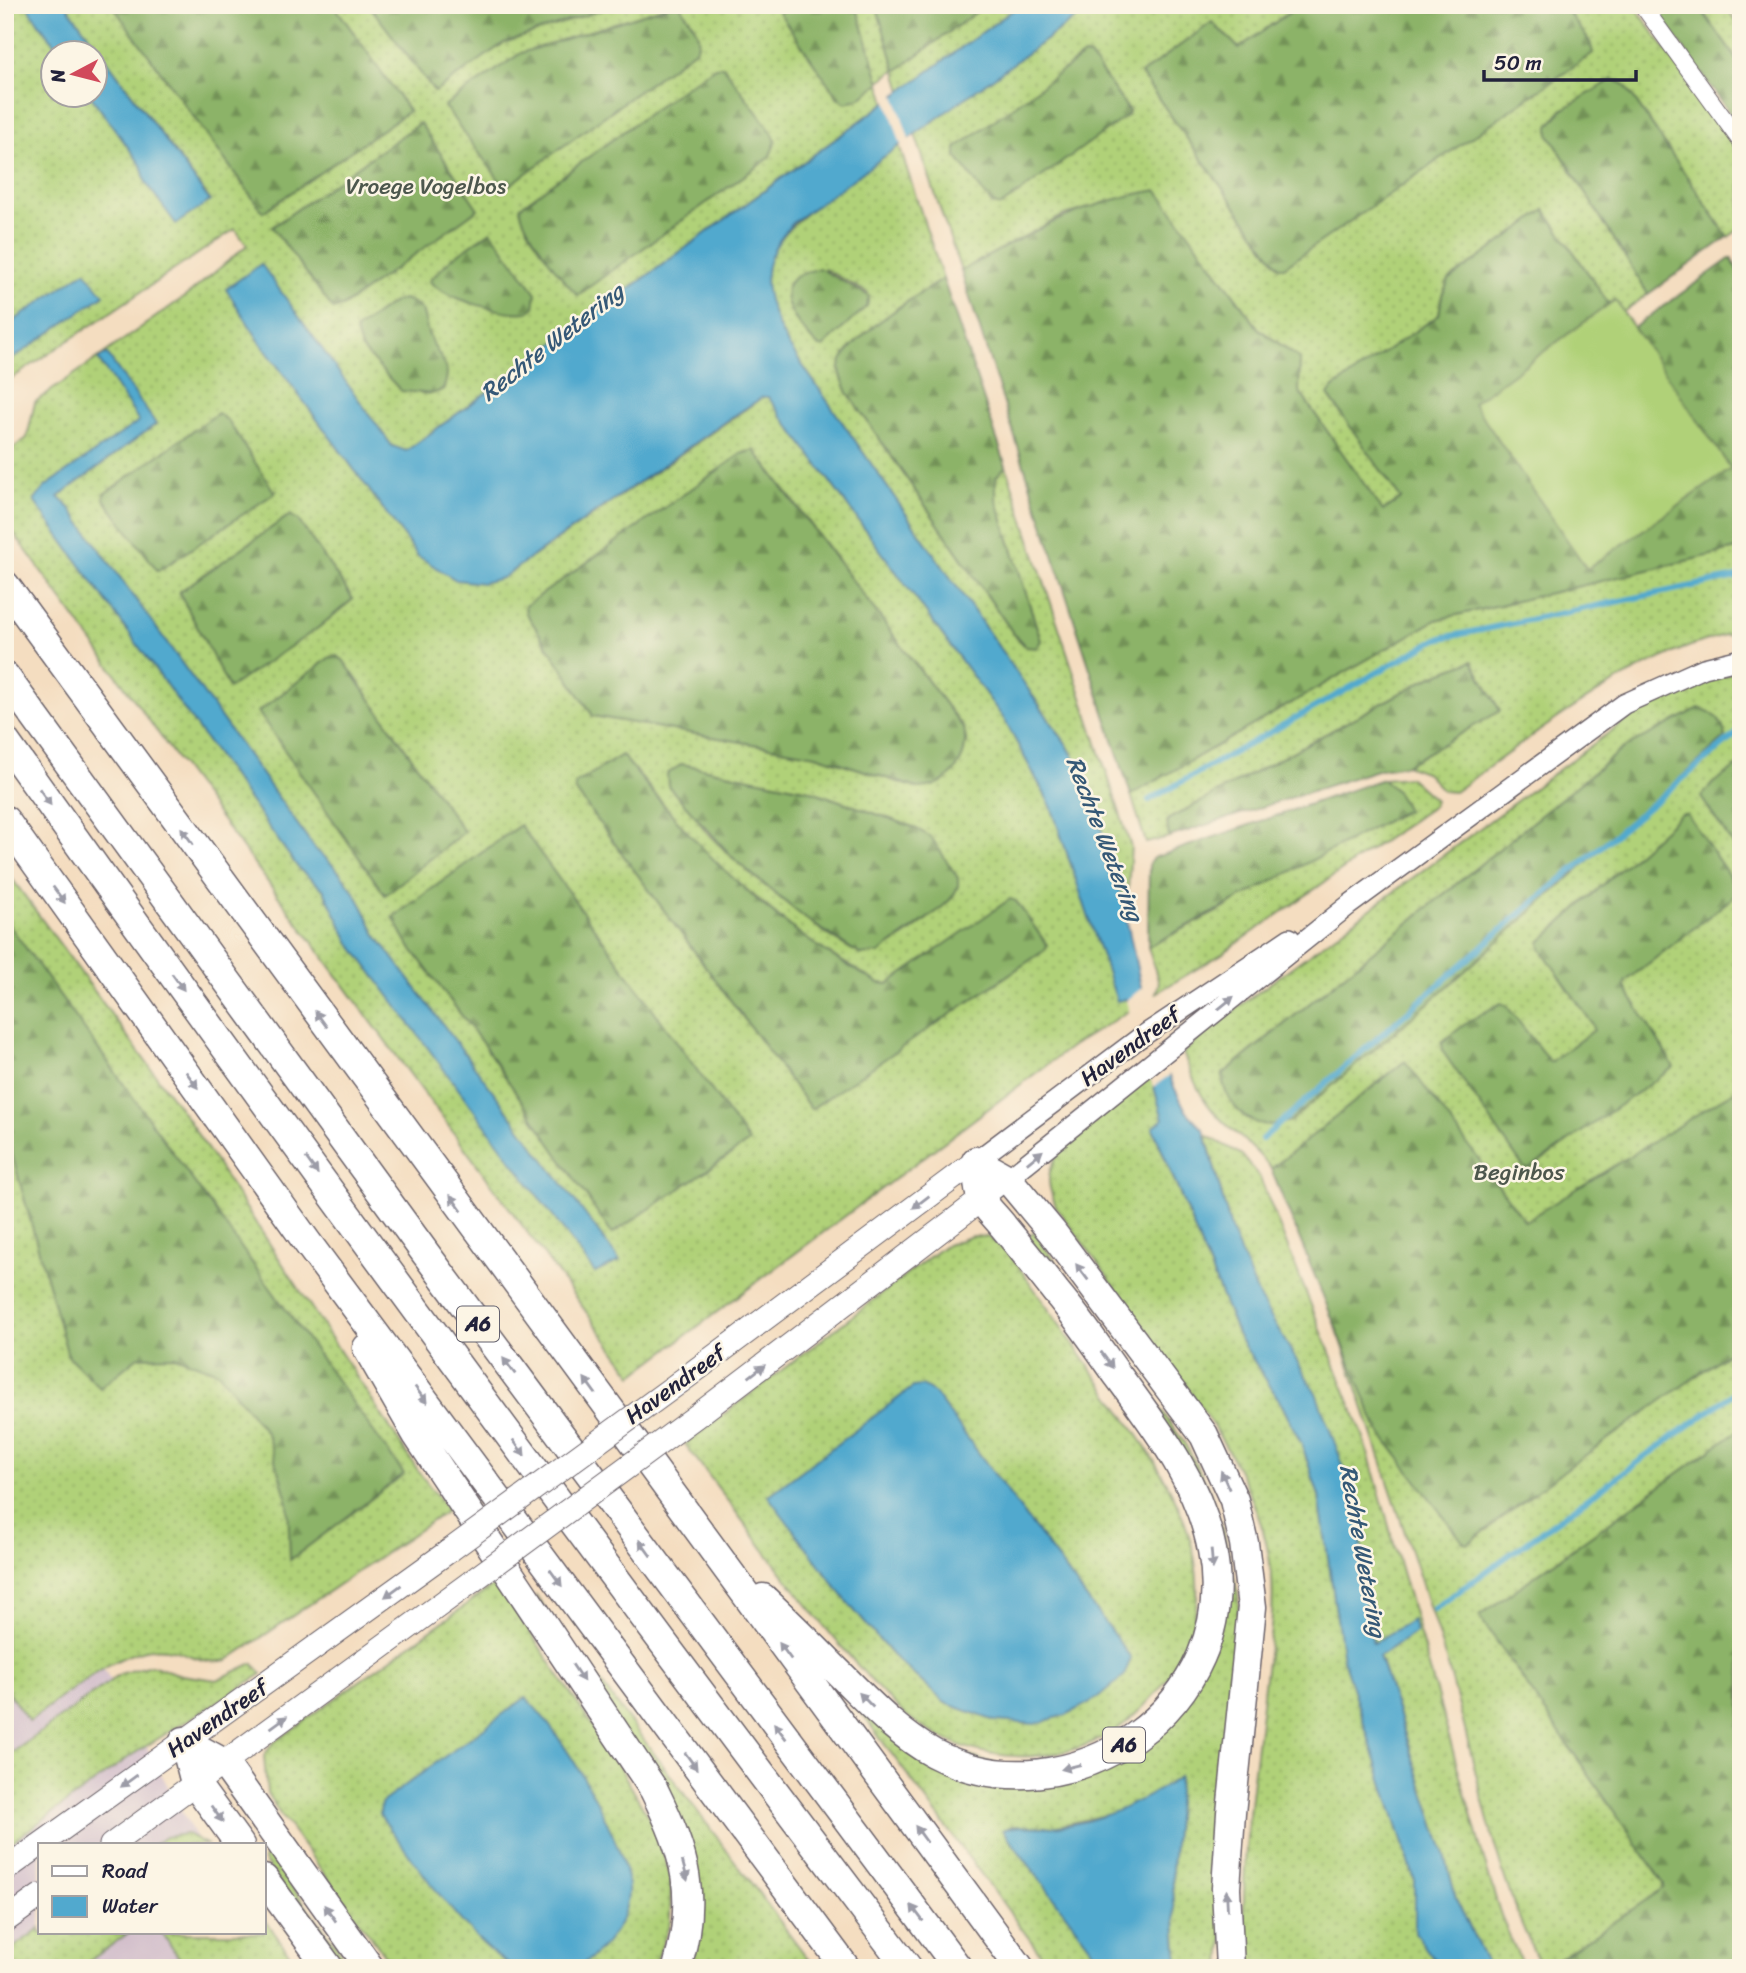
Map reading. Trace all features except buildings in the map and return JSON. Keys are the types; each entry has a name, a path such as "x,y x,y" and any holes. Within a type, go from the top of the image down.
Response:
{"highway":[{"name":"A6","path":"5,585 703,1540 1020,1968"},
{"name":"A6","path":"5,676 434,1266 958,1968"},
{"name":"A6","path":"5,741 471,1384 908,1968"},
{"path":"5,820 307,1242 846,1968"},
{"path":"976,1161 1008,1179 1052,1232 1204,1436 1234,1500 1244,1543 1252,1607 1226,1888 1230,1968"},
{"path":"976,1161 982,1199"},
{"name":"A6","path":"703,1540 902,1733 934,1753 969,1767 1003,1773 1037,1774 1084,1764 1106,1756 1136,1738 1162,1715 1183,1689 1209,1632 1215,1597 1213,1552 1201,1508 1180,1465 1140,1405 1067,1305 982,1199"},
{"path":"307,1242 417,1435 654,1790 675,1832 689,1885 687,1926 677,1968"},
{"path":"184,1741 224,1763 370,1968"},
{"path":"184,1741 195,1783 239,1843"},
{"path":"266,1882 329,1968"}],"main road":[{"name":"Havendreef","path":"42,1843 449,1551 976,1161"},
{"name":"Havendreef","path":"114,1843 702,1412 982,1199"},
{"name":"Havendreef","path":"5,1870 38,1846"},
{"path":"5,1921 38,1897"}],"street":[{"path":"1642,5 1741,142"},
{"name":"Havendreef","path":"982,1199 1349,905 1624,704 1704,668 1741,659"},
{"name":"Havendreef","path":"976,1161 1164,1021 1277,946 1349,905"}],"shaded area":[{"path":"5,1487 199,1843 38,1843 38,1934 248,1934 266,1968 5,1968"}],"green space":[{"name":"Vroege Vogelbos","path":"5,5 26,5 50,38 38,38 38,108 99,108 141,165 146,183 205,203 210,200 108,62 108,38 90,38 66,5 1020,5 902,91 896,71 943,36 854,99 880,83 886,102 406,451 392,446 261,265 226,289 262,345 418,556 534,556 763,397 768,397 1004,719 1051,806 1117,1000 1127,999 1132,1009 1072,1046 633,1375 187,773 5,521 5,454 27,438 35,402 190,293 247,245 235,229 5,383 5,364 103,295 85,271 5,327","holes":["107,354 156,424 58,497 70,508 316,850 344,878 376,935 619,1261 468,1100 350,943 323,889 299,869 34,501 45,487 140,421 99,360","755,450 964,729 967,744 917,788 816,755 594,716 526,613 525,606","276,491 158,571 104,499 104,493","290,515 298,520 353,599 318,628 303,636 179,592","337,656 343,660 464,832 258,712","622,755 708,857 808,941 879,983 888,984 1016,901 1047,945 811,1109 575,790 575,784","682,764 809,790 913,827 953,897 910,932 885,948 864,954 851,949 806,919 711,837 701,825 692,803","408,944 749,1142 483,1044"]},
{"path":"112,5 334,5 409,111 263,212"},
{"path":"369,5 616,5 504,43 435,92"},
{"path":"671,5 680,5 695,27 698,44 695,50 510,185 503,185 444,106 521,53"},
{"path":"774,5 856,5 880,83 860,98 846,103 838,98"},
{"path":"876,5 986,5 896,71"},
{"path":"1094,5 1300,5 1239,48 1212,23 1141,74 1279,267 1590,42 1563,5 1634,5 1741,156 1741,228 1728,237 1624,84 1549,134 1648,294 1623,312 1615,300 1609,304 1545,210 1442,295 1439,315 1333,388 1329,395 1401,499 1383,511 1299,391 1300,359 1259,329 1157,191 1064,215 961,271 915,134","holes":["1084,55 1090,56 1129,111 992,204 956,156"]},
{"path":"1300,5 1563,5 1590,42 1593,53 1284,267 1279,267 1141,74 1212,22 1239,48"},
{"path":"1653,5 1698,5 1741,66 1741,129"},
{"path":"1698,5 1724,5 1741,28 1741,66"},
{"path":"1084,55 1090,56 1129,111 1128,115 1001,206 992,204 956,156 956,148"},
{"path":"723,66 773,134 776,141 769,158 578,295 535,240 520,207 679,91 715,67"},
{"path":"1613,79 1624,84 1728,237 1648,294 1549,134 1549,126 1562,110"},
{"name":"Vroege Vogelbos","path":"420,123 478,209 342,307 333,309 272,227"},
{"path":"899,145 943,279 897,308 839,370 848,393 1013,633 1026,647 1041,641 996,498 996,476 1006,466 1131,847 1126,918 1084,775 1067,745 787,343 768,297 768,262 775,246 787,231 804,215","holes":["825,269 868,293 867,306 847,322"]},
{"path":"1157,190 1259,329 1300,359 1299,391 1383,511 1401,499 1328,395 1333,388 1439,315 1442,295 1449,280 1545,210 1609,304 1588,321 1731,469 1633,328 1731,258 1741,276 1741,548 1436,620 1131,795 961,271 1078,212"},
{"path":"491,231 536,293 534,308 528,312 505,311 461,300 429,281 451,259"},
{"path":"819,268 869,296 867,306 823,347 819,347 806,334 793,316 786,296 793,279"},
{"path":"943,279 1006,466 996,477 996,498 1041,641 1036,648 1026,647 1013,633 848,393 840,373 844,356 868,331"},
{"path":"404,299 422,310 427,331 446,368 443,390 432,394 401,391 361,348 355,330 395,301"},
{"path":"1615,300 1731,469 1587,569 1473,403"},
{"path":"218,413 228,421 275,493 158,571 104,499 104,494"},
{"path":"754,450 964,729 964,751 948,778 929,787 917,788 816,755 593,716 526,613 525,606 741,454"},
{"path":"290,515 298,520 353,599 318,628 229,688 179,592"},
{"path":"1741,548 1741,631 1663,657 1626,676 1555,720 1454,792 1443,791 1425,772 1406,765 1500,711 1472,661 1432,676 1167,820 1169,837 1146,843 1131,795 1436,620"},
{"path":"337,656 343,660 464,832 385,895 258,712 330,657"},
{"path":"1472,661 1500,711 1406,765 1380,769 1169,837 1167,820 1432,676"},
{"name":"Beginbos","path":"1741,670 1741,1968 1555,1968 1551,1964 1542,1968 1509,1891 1443,1650 1281,1161 1271,1169 1213,1111 1199,1090 1183,1053 1222,1019 1634,714 1711,679","holes":["1641,740 1272,1083 1223,1074 1622,749"]},
{"path":"1699,708 1717,718 1726,737 1446,988 1291,1121 1274,1125 1259,1123 1236,1108 1226,1092 1223,1074 1622,749"},
{"path":"622,755 678,822 738,883 804,937 879,983 888,984 1010,899 1016,901 1047,945 1045,950 811,1109 575,790 575,784"},
{"path":"682,764 809,790 913,827 931,837 958,878 953,897 879,953 861,955 806,919 736,861 668,786 667,774"},
{"path":"1741,764 1741,857 1701,797 1713,783"},
{"path":"1409,777 1435,800 1433,806 1222,954 1156,993 1159,983 1148,947 1225,908 1396,791 1383,779"},
{"path":"1383,779 1396,791 1407,810 1148,947 1149,864 1153,858"},
{"path":"1681,814 1687,814 1740,892 1625,982 1625,987 1674,1067 1529,1169 1524,1168 1443,1052 1442,1042 1469,1021 1501,1003 1506,1005 1550,1062 1594,1030 1541,949 1540,942"},
{"path":"520,825 749,1142 612,1234 483,1044 408,944 393,917"},
{"path":"5,869 187,1118 421,1475 448,1510 228,1660 203,1660 166,1649 149,1649 132,1654 94,1674 29,1721 5,1688"},
{"path":"5,919 404,1474 290,1560 288,1503 267,1434 218,1372 175,1356 138,1357 100,1388 68,1356 5,1129"},
{"path":"1405,1061 1525,1221 1741,1087 1741,1344 1555,1477 1468,1544 1463,1542 1378,1430 1271,1169"},
{"path":"1151,1076 1163,1119 1153,1129 1238,1336 1281,1403 1302,1445 1319,1496 1343,1659 1415,1881 1415,1933 1440,1968 1304,1968 1303,1964 1247,1968 1244,1934 1245,1865 1272,1607 1272,1578 1267,1545 1258,1513 1245,1483 1213,1425 1056,1207 1049,1184 1052,1166 1073,1137"},
{"path":"1206,1135 1242,1155 1260,1178 1363,1435 1486,1867 1502,1919 1524,1968 1489,1968 1456,1899 1445,1855 1379,1655 1416,1631 1411,1621 1373,1644 1365,1607 1361,1539 1232,1233"},
{"path":"1034,1232 1185,1444 1209,1489 1224,1536 1238,1596 1241,1653 1221,1968 1178,1968 1172,1870 1179,1777 1123,1811 1053,1827 1012,1826 1003,1830 1106,1968 1051,1968 842,1687 887,1732 1055,1781 1189,1692 1217,1536 1027,1238"},
{"path":"972,1236 988,1237 1008,1251 1147,1449 1168,1485 1184,1522 1195,1559 1197,1598 1189,1637 1169,1676 1128,1721 1109,1735 1076,1749 1029,1756 983,1752 939,1736 909,1718 876,1686 831,1634 685,1444 944,1246","holes":["922,1386 934,1393 1131,1658 995,1721 945,1703 892,1655 848,1603 769,1496"]},
{"path":"1741,1428 1741,1968 1545,1968 1664,1888 1664,1884 1479,1616"},
{"path":"497,1583 616,1761 658,1833 671,1882 670,1923 654,1968 576,1968 592,1957 526,1698 382,1803 380,1815 460,1916 478,1935 518,1968 394,1968 267,1793 264,1756 273,1743"},
{"path":"535,1595 815,1968 682,1968 695,1877"},
{"path":"253,1663 262,1674 132,1755 5,1847 5,1758 120,1674 151,1665 181,1675 217,1680"},
{"path":"187,1834 204,1843 157,1843 165,1837"},
{"path":"266,1852 353,1968 342,1968 266,1864"},
{"path":"266,1921 299,1968 186,1968 163,1934 266,1934"},
{"path":"38,1929 38,1934 127,1934 80,1968 5,1968 5,1954"}],"water":[{"path":"26,5 66,5 90,38 50,38"},
{"path":"1020,5 1094,5 795,221 773,251 766,280 768,294 778,326 787,343 1067,745 1084,775 1122,898 1141,987 1173,1085 1186,1111 1204,1130 1232,1233 1260,1299 1316,1393 1346,1473 1361,1539 1365,1607 1373,1643 1412,1620 1416,1632 1379,1656 1445,1855 1456,1899 1489,1968 1440,1968 1415,1933 1415,1881 1343,1659 1319,1496 1302,1445 1281,1403 1238,1336 1153,1128 1163,1119 1132,1009 1126,999 1117,1001 1051,806 1004,719 768,397 763,397 726,421 502,578 482,583 456,580 418,556 262,345 226,289 261,264 392,446 406,451"},
{"path":"108,62 210,201 176,224 146,183 141,165 99,108 108,108"},
{"path":"85,271 104,295 5,364 5,327"},
{"path":"107,354 156,424 58,497 70,508 316,850 344,878 376,935 620,1261 595,1273 350,943 323,889 299,869 34,501 45,487 139,421 98,359"},
{"path":"922,1386 934,1393 1131,1658 1124,1676 1098,1698 1068,1714 1035,1724 995,1721 945,1703 892,1655 848,1603 768,1496 913,1387"},
{"path":"525,1698 555,1734 588,1786 616,1842 628,1887 623,1916 613,1934 600,1950 576,1968 522,1969 501,1959 463,1923 380,1815 381,1803"},
{"path":"1179,1777 1172,1870 1178,1968 1106,1968 1003,1830 1021,1826 1052,1827 1087,1821 1135,1803"}],"pier":[{"path":"894,92 910,142 902,148 886,98"},
{"path":"1144,986 1173,1073 1153,1087 1126,1001"}],"waterway":[{"path":"1149,800 1437,639 1741,576"},
{"path":"1262,1139 1514,919 1741,730"},
{"path":"1434,1609 1741,1388"}],"water label":[{"name":"Rechte Wetering","path":"552,342"},
{"name":"Rechte Wetering","path":"1105,839"},
{"name":"Rechte Wetering","path":"1363,1551"}]}
